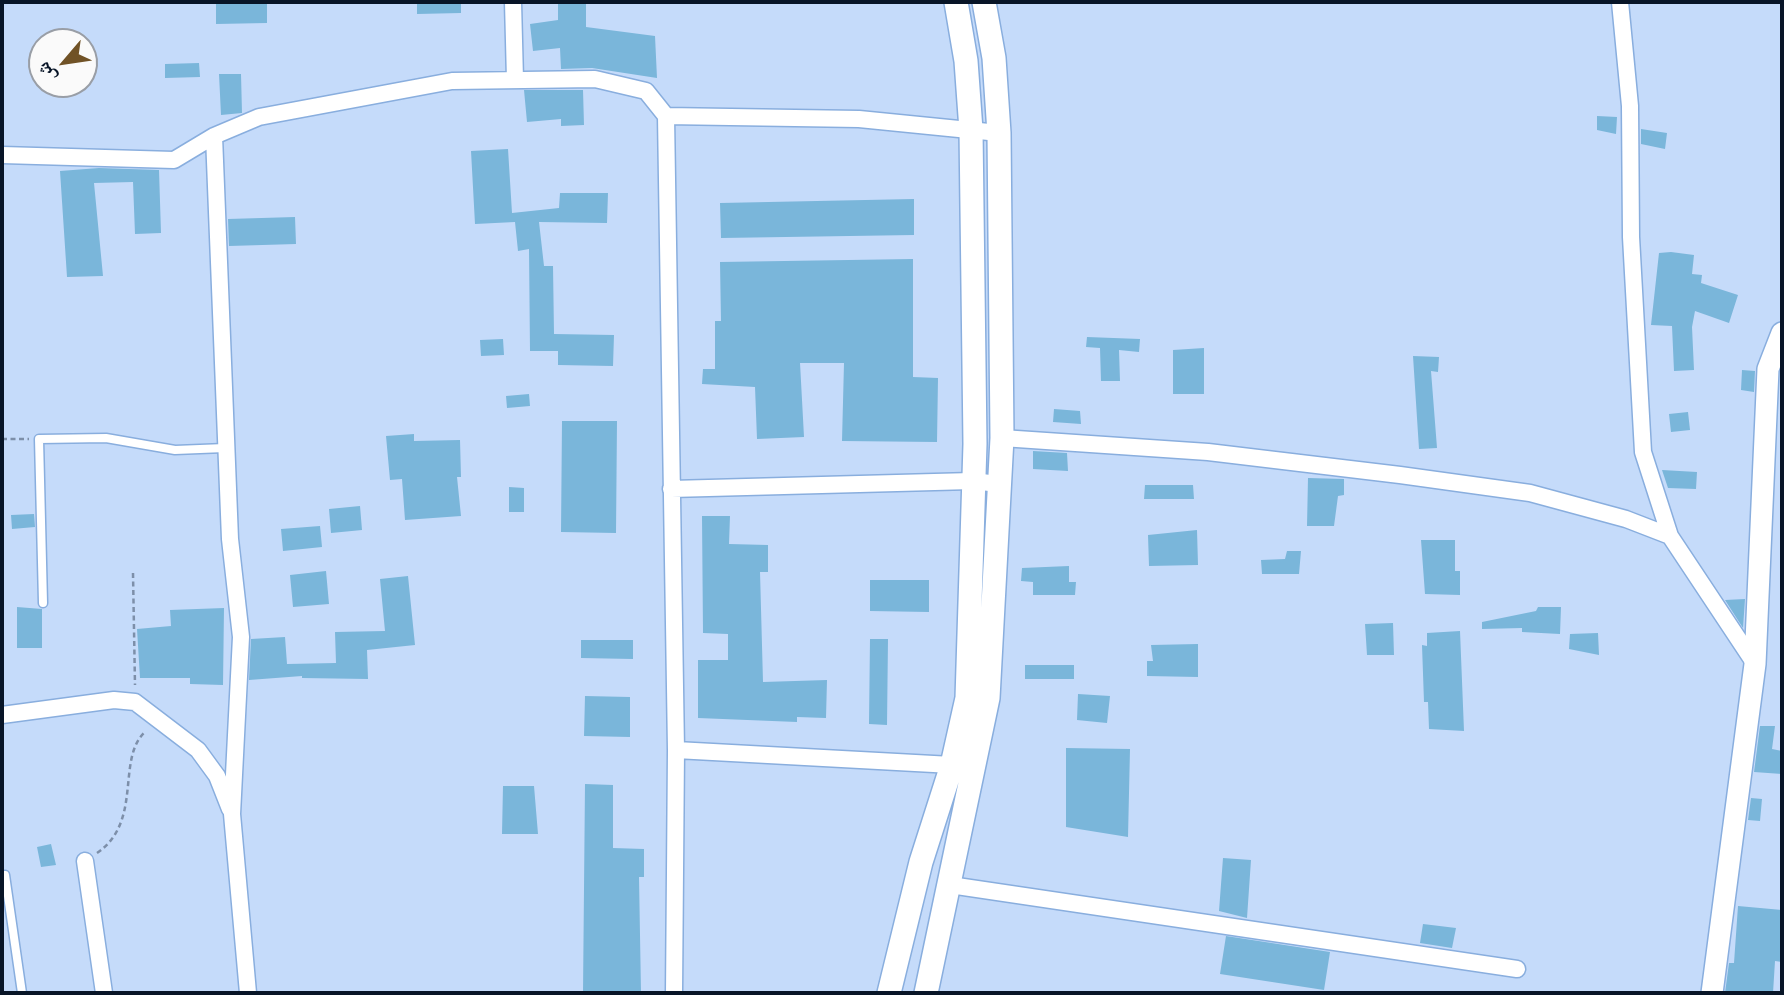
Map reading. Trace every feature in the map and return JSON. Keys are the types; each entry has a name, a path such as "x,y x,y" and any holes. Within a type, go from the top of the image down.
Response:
{"main road":[{"path":"926,993 950,885 963,763 975,444 971,130 966,61 956,2"},
{"path":"889,993 921,862 988,698 1002,438 999,133 994,58 985,2"},
{"path":"966,61 994,58"}],"street":[{"path":"513,2 515,80"},
{"path":"1619,2 1630,106 1631,237 1643,452 1670,536 1755,664"},
{"path":"2,155 174,160 214,136 259,117 452,81 595,79 646,92 666,116 676,750 674,993"},
{"path":"666,116 859,119 999,133"},
{"path":"214,136 225,447 230,539 241,637 232,814 248,993"},
{"path":"1712,993 1755,664 1768,369 1782,333"},
{"path":"1002,438 1208,453 1517,491 1626,519 1670,536"},
{"path":"671,489 972,481 999,484"},
{"path":"2,715 114,700 135,702 198,750 217,776 232,814"},
{"path":"676,750 963,763"},
{"path":"85,861 104,993"},
{"path":"950,885 1517,969"}],"lane":[{"path":"43,603 39,439 106,438 175,450 225,447"},
{"path":"5,874 22,993"}],"path":[{"path":"2,439 39,439"},
{"path":"133,573 135,702"},
{"path":"85,861 101,850 117,831 127,804 131,765 138,738 159,719"}],"building":[{"path":"216,2 267,2 267,23 216,24"},
{"path":"417,2 461,2 461,13 417,14"},
{"path":"558,4 586,4 586,27 655,36 657,78 592,68 561,69 560,48 533,51 530,24 558,20"},
{"path":"199,63 200,77 165,78 165,64"},
{"path":"219,74 241,74 242,113 221,115"},
{"path":"524,90 583,90 584,125 561,126 561,119 527,122"},
{"path":"1597,116 1617,117 1616,134 1597,130"},
{"path":"1641,129 1667,133 1665,149 1641,144"},
{"path":"508,149 512,213 559,208 560,193 608,193 607,223 539,222 544,266 553,266 554,334 614,335 613,366 558,365 558,351 530,351 529,249 518,251 515,222 475,224 471,151"},
{"path":"99,168 159,170 161,233 135,234 133,182 94,183 103,276 67,277 60,171"},
{"path":"914,199 914,235 721,238 720,203"},
{"path":"295,217 296,244 229,246 228,219"},
{"path":"1659,253 1694,255 1692,274 1702,275 1701,283 1738,295 1729,323 1695,311 1692,327 1694,370 1674,371 1672,326 1651,325"},
{"path":"913,259 913,377 938,378 937,442 842,441 844,363 800,363 804,437 757,439 755,387 702,384 703,369 715,369 715,321 721,321 720,262"},
{"path":"1087,337 1140,339 1139,352 1119,350 1120,381 1101,381 1100,348 1086,347"},
{"path":"503,339 504,355 481,356 480,340"},
{"path":"1204,348 1204,394 1173,394 1173,350"},
{"path":"1413,356 1439,357 1438,372 1431,371 1437,448 1419,449"},
{"path":"1742,370 1755,371 1754,392 1741,390"},
{"path":"529,394 530,406 507,408 506,396"},
{"path":"1054,409 1080,411 1081,424 1053,422"},
{"path":"1688,412 1690,430 1671,432 1669,414"},
{"path":"562,421 617,421 616,533 561,532"},
{"path":"414,434 414,441 460,440 461,477 457,477 461,516 405,520 402,479 390,480 386,436"},
{"path":"1033,451 1067,453 1068,471 1033,469"},
{"path":"1662,470 1697,472 1696,489 1668,488"},
{"path":"1308,478 1344,479 1344,495 1338,496 1334,526 1307,526"},
{"path":"1145,485 1193,485 1194,499 1144,499"},
{"path":"509,487 524,488 524,512 509,512"},
{"path":"360,506 362,530 331,533 329,509"},
{"path":"34,514 35,527 12,529 11,515"},
{"path":"702,516 730,516 729,544 768,545 768,572 760,572 763,682 827,680 826,718 797,717 797,722 698,718 698,660 728,660 728,634 703,633"},
{"path":"320,526 322,547 283,551 281,529"},
{"path":"1197,530 1198,565 1149,566 1148,535"},
{"path":"1421,540 1455,540 1455,571 1460,571 1460,595 1425,594"},
{"path":"1287,551 1301,551 1299,574 1262,574 1261,560 1285,559"},
{"path":"1069,566 1069,582 1076,582 1075,595 1033,595 1033,582 1021,581 1022,568"},
{"path":"326,571 329,604 293,607 290,575"},
{"path":"408,576 415,645 367,650 368,679 302,676 249,680 251,639 285,637 287,664 336,663 335,632 385,631 380,579"},
{"path":"870,580 929,580 929,612 870,611"},
{"path":"1745,599 1743,628 1725,600"},
{"path":"17,607 42,609 42,648 17,648"},
{"path":"1538,607 1561,607 1560,634 1522,632 1522,628 1482,629 1482,622 1536,611"},
{"path":"224,608 223,685 190,684 190,678 140,678 137,629 171,626 170,610"},
{"path":"1393,623 1394,655 1367,655 1365,624"},
{"path":"1460,631 1464,731 1429,729 1428,702 1424,702 1422,645 1427,646 1427,633"},
{"path":"1598,633 1599,655 1569,649 1570,634"},
{"path":"870,639 888,639 887,725 869,724"},
{"path":"581,640 633,640 633,659 581,658"},
{"path":"1198,644 1198,677 1147,676 1147,661 1153,661 1151,645"},
{"path":"1025,665 1074,665 1074,679 1025,679"},
{"path":"1078,694 1110,696 1107,723 1077,720"},
{"path":"585,696 630,697 630,737 584,736"},
{"path":"1760,726 1775,726 1772,749 1782,751 1782,774 1754,772"},
{"path":"1066,748 1130,749 1128,837 1066,827"},
{"path":"585,784 613,785 613,848 644,849 644,877 639,877 641,993 583,993"},
{"path":"503,786 534,786 538,834 502,834"},
{"path":"1751,798 1762,799 1760,821 1748,820"},
{"path":"51,844 56,865 41,867 37,847"},
{"path":"1223,858 1251,860 1247,918 1219,911"},
{"path":"1738,906 1782,910 1782,962 1775,961 1773,993 1725,993 1729,963 1734,963"},
{"path":"1423,924 1456,928 1452,948 1420,943"},
{"path":"1226,936 1330,952 1324,990 1220,974"}]}
